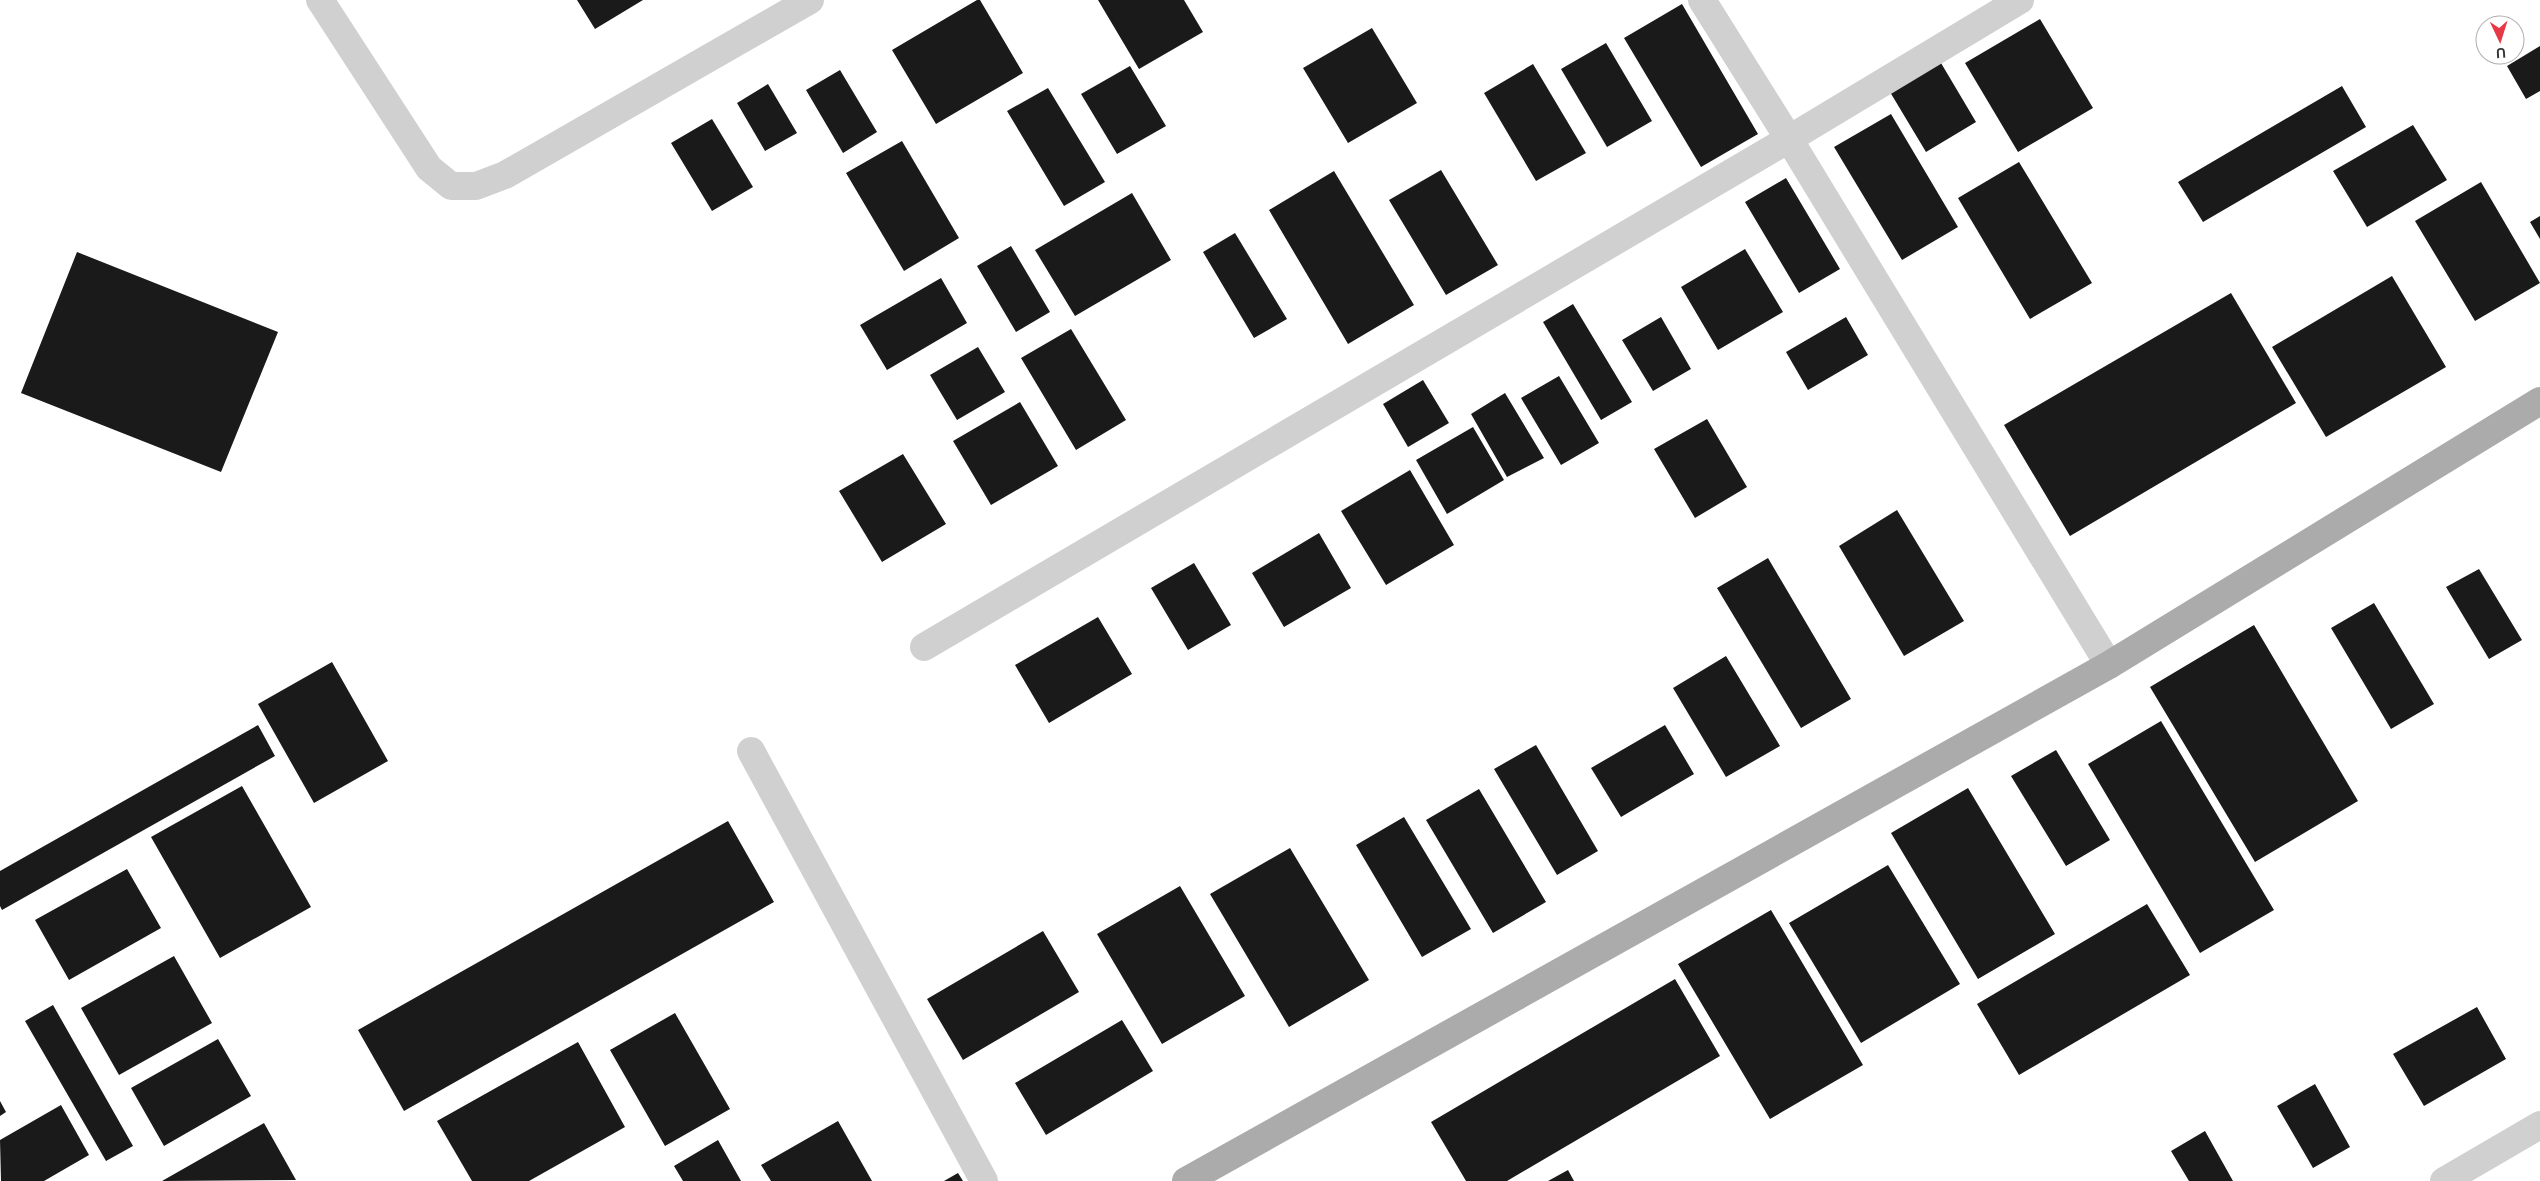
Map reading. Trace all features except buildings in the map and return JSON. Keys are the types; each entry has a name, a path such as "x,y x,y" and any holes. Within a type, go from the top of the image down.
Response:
{"main road":[{"path":"1186,1181 2110,665 2540,401"}],"street":[{"path":"320,0 428,168 451,186 476,186 505,175 810,0"},
{"path":"1702,0 2110,665"},
{"path":"924,647 1789,139 2020,0"},
{"path":"751,751 984,1181"},
{"path":"2444,1181 2540,1125"}]}
